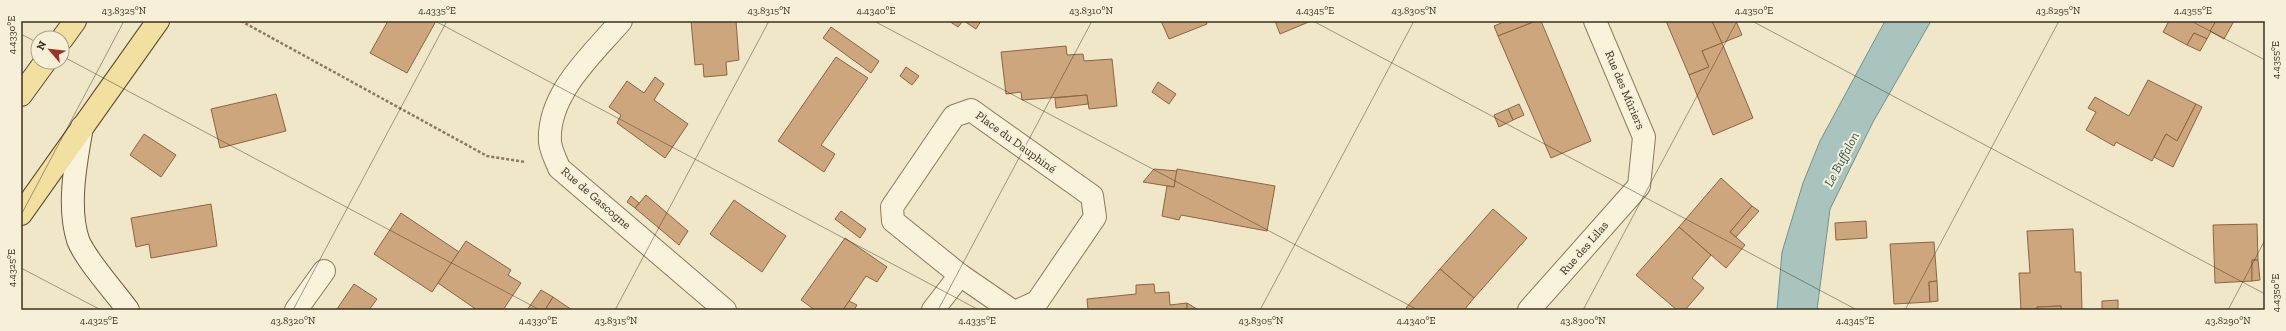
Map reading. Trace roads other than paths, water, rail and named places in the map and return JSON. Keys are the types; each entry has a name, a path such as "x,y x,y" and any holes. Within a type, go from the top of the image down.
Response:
{"main road":[{"path":"68,30 75,21"},
{"path":"21,214 158,21"},
{"path":"21,95 39,70"}],"street":[{"name":"Rue de Gascogne","path":"621,21 566,87 551,122 550,144 559,168 725,310"},
{"name":"Rue des Mûriers","path":"1595,21 1644,137 1639,186"},
{"name":"Place du Dauphiné","path":"1011,310 960,275 893,221 892,207 954,116 971,110 1092,196 1095,217 1037,302 1019,310"},
{"path":"82,127 74,170 74,213 78,240 128,310"},
{"name":"Rue des Lilas","path":"1529,310 1639,186"},
{"path":"296,310 324,271"},
{"path":"933,310 960,275"}],"water":[{"name":"Le Buffalon","path":"1885,21 1931,21 1873,122 1830,209 1817,310 1777,310 1782,252 1803,183 1820,141"}]}
